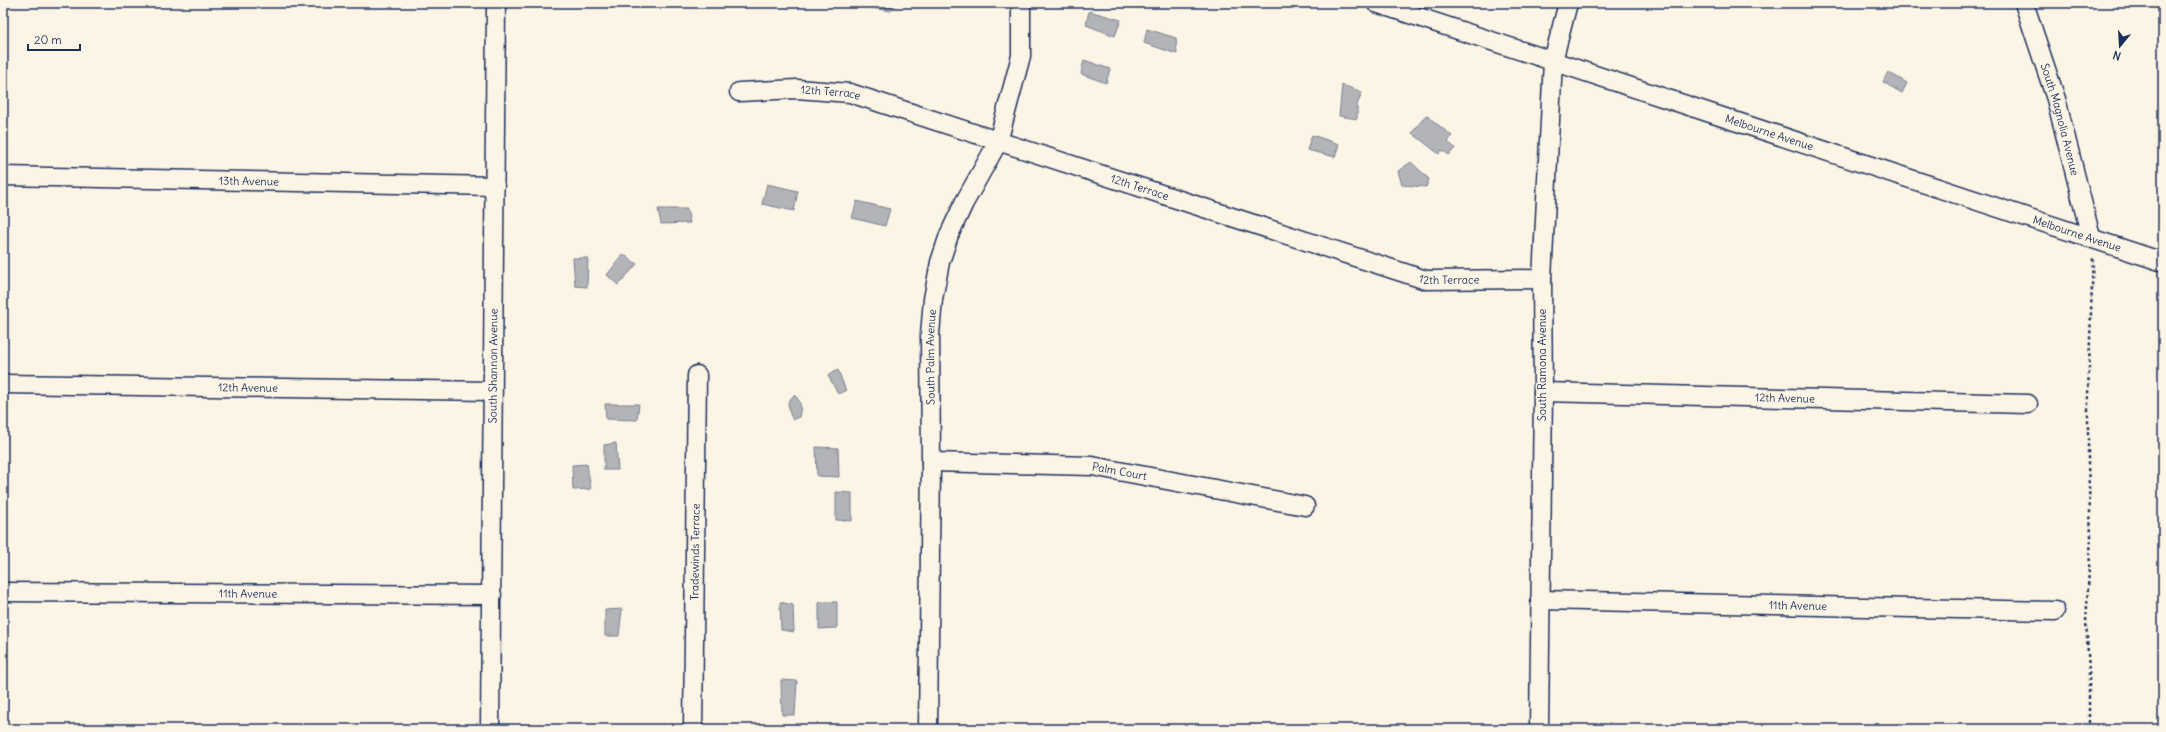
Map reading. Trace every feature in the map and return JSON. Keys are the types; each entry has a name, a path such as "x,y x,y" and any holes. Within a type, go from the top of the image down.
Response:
{"street":[{"name":"South Shannon Avenue","path":"490,729 496,3"},
{"name":"South Palm Avenue","path":"928,729 932,462 930,335 935,283 949,235 964,203 998,142 1021,56 1021,3"},
{"name":"Melbourne Avenue","path":"1376,3 2091,237 2163,262"},
{"name":"South Ramona Avenue","path":"1539,729 1543,392 1542,280 1553,61 1568,3"},
{"name":"South Magnolia Avenue","path":"2024,3 2056,99 2091,237"},
{"name":"12th Terrace","path":"739,92 797,90 850,93 1426,280 1542,280"},
{"name":"13th Avenue","path":"3,176 495,186"},
{"name":"Tradewinds Terrace","path":"693,729 697,375"},
{"name":"12th Avenue","path":"3,384 492,391"},
{"name":"12th Avenue","path":"1543,392 2028,404"},
{"name":"Palm Court","path":"932,462 1092,466 1305,506"},
{"name":"11th Avenue","path":"3,592 492,595"},
{"name":"11th Avenue","path":"1540,600 2055,611"}],"path":[{"path":"2089,729 2089,670 2086,622 2091,564 2088,394 2092,308 2091,237"}],"shaded area":[{"path":"864,3 897,3 891,11 865,7"},
{"path":"1089,11 1121,20 1115,36 1086,25"},
{"path":"1147,29 1176,38 1177,54 1144,43"},
{"path":"1084,60 1110,69 1106,83 1081,74"},
{"path":"1888,72 1907,83 1902,93 1883,82"},
{"path":"1342,85 1362,92 1357,105 1357,119 1339,116"},
{"path":"1426,115 1452,136 1448,142 1455,148 1449,155 1442,150 1439,154 1412,133"},
{"path":"1312,135 1339,144 1335,157 1307,150"},
{"path":"1411,162 1429,179 1426,187 1402,185 1398,171"},
{"path":"767,184 798,191 794,211 762,204"},
{"path":"857,201 890,209 885,226 852,218"},
{"path":"658,209 687,209 690,223 661,224"},
{"path":"623,254 637,264 618,285 607,275"},
{"path":"573,258 588,258 587,287 575,286"},
{"path":"838,370 846,391 838,394 828,375"},
{"path":"794,395 800,402 800,408 799,417 793,420 790,414 788,402"},
{"path":"605,404 639,404 637,420 606,419"},
{"path":"616,443 618,470 604,470 604,445"},
{"path":"816,447 838,448 839,477 817,476"},
{"path":"587,464 591,489 573,490 572,465"},
{"path":"836,492 852,493 852,521 836,520"},
{"path":"780,602 793,605 794,632 781,630"},
{"path":"819,602 837,602 837,628 819,629"},
{"path":"622,609 619,636 605,636 605,610"},
{"path":"781,680 797,681 795,715 782,715"}]}
